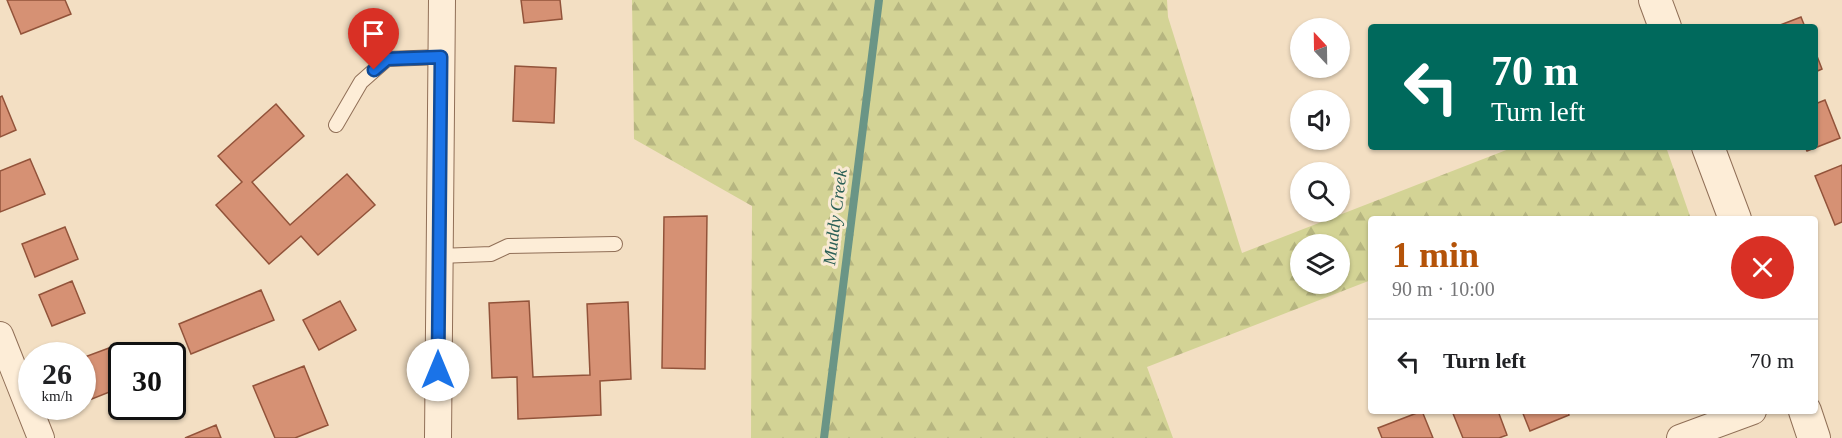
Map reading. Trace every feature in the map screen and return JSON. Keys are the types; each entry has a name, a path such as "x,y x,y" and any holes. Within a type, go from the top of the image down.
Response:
{"street":[{"path":"438,438 442,0"},
{"path":"1655,0 1664,24"},
{"path":"1709,150 1734,216"},
{"path":"0,335 41,438"},
{"path":"1680,438 1745,414"},
{"path":"1806,414 1814,438"}],"lane":[{"path":"336,125 361,82 387,59 441,57"},
{"path":"439,256 491,254 508,246 615,244"}],"green space":[{"path":"632,0 1167,0 1168,17 1242,253 1290,234 1290,294 1335,294 1147,367 1173,438 751,438 752,206 634,139"},
{"path":"1506,150 1667,150 1690,216 1368,216 1368,281 1350,288 1350,234 1291,234 1322,222 1350,222 1350,211"}],"building":[{"path":"7,0 65,0 71,14 21,34"},
{"path":"521,0 560,0 562,19 524,23"},
{"path":"1801,17 1804,24 1783,24"},
{"path":"1818,59 1822,69 1818,71"},
{"path":"515,66 556,68 554,123 513,121"},
{"path":"2,96 16,130 0,137 0,97"},
{"path":"1825,100 1840,138 1818,147 1818,103"},
{"path":"276,104 304,136 252,182 290,225 347,174 375,205 318,255 301,236 269,264 216,205 242,182 218,156"},
{"path":"30,159 45,194 0,212 0,171"},
{"path":"1842,165 1842,222 1835,225 1815,176"},
{"path":"707,216 705,369 662,368 664,217"},
{"path":"65,227 78,259 35,277 22,244"},
{"path":"72,281 85,313 52,326 39,295"},
{"path":"261,290 274,320 191,354 179,324"},
{"path":"340,301 356,330 319,350 303,320"},
{"path":"529,301 533,377 590,375 587,304 628,302 631,379 600,381 601,415 518,419 517,377 492,378 489,303"},
{"path":"108,348 108,393 96,397 96,353"},
{"path":"304,366 328,425 295,438 275,438 253,386"},
{"path":"1414,414 1423,414 1433,438 1382,438 1378,428"},
{"path":"1453,414 1499,414 1507,435 1499,438 1463,438"},
{"path":"1523,414 1569,414 1569,415 1530,431"},
{"path":"216,425 221,438 185,438"}],"waterway":[{"name":"Muddy Creek","path":"824,438 879,0"}],"route":[{"path":"374,70 387,59 441,57 438,370"}]}
